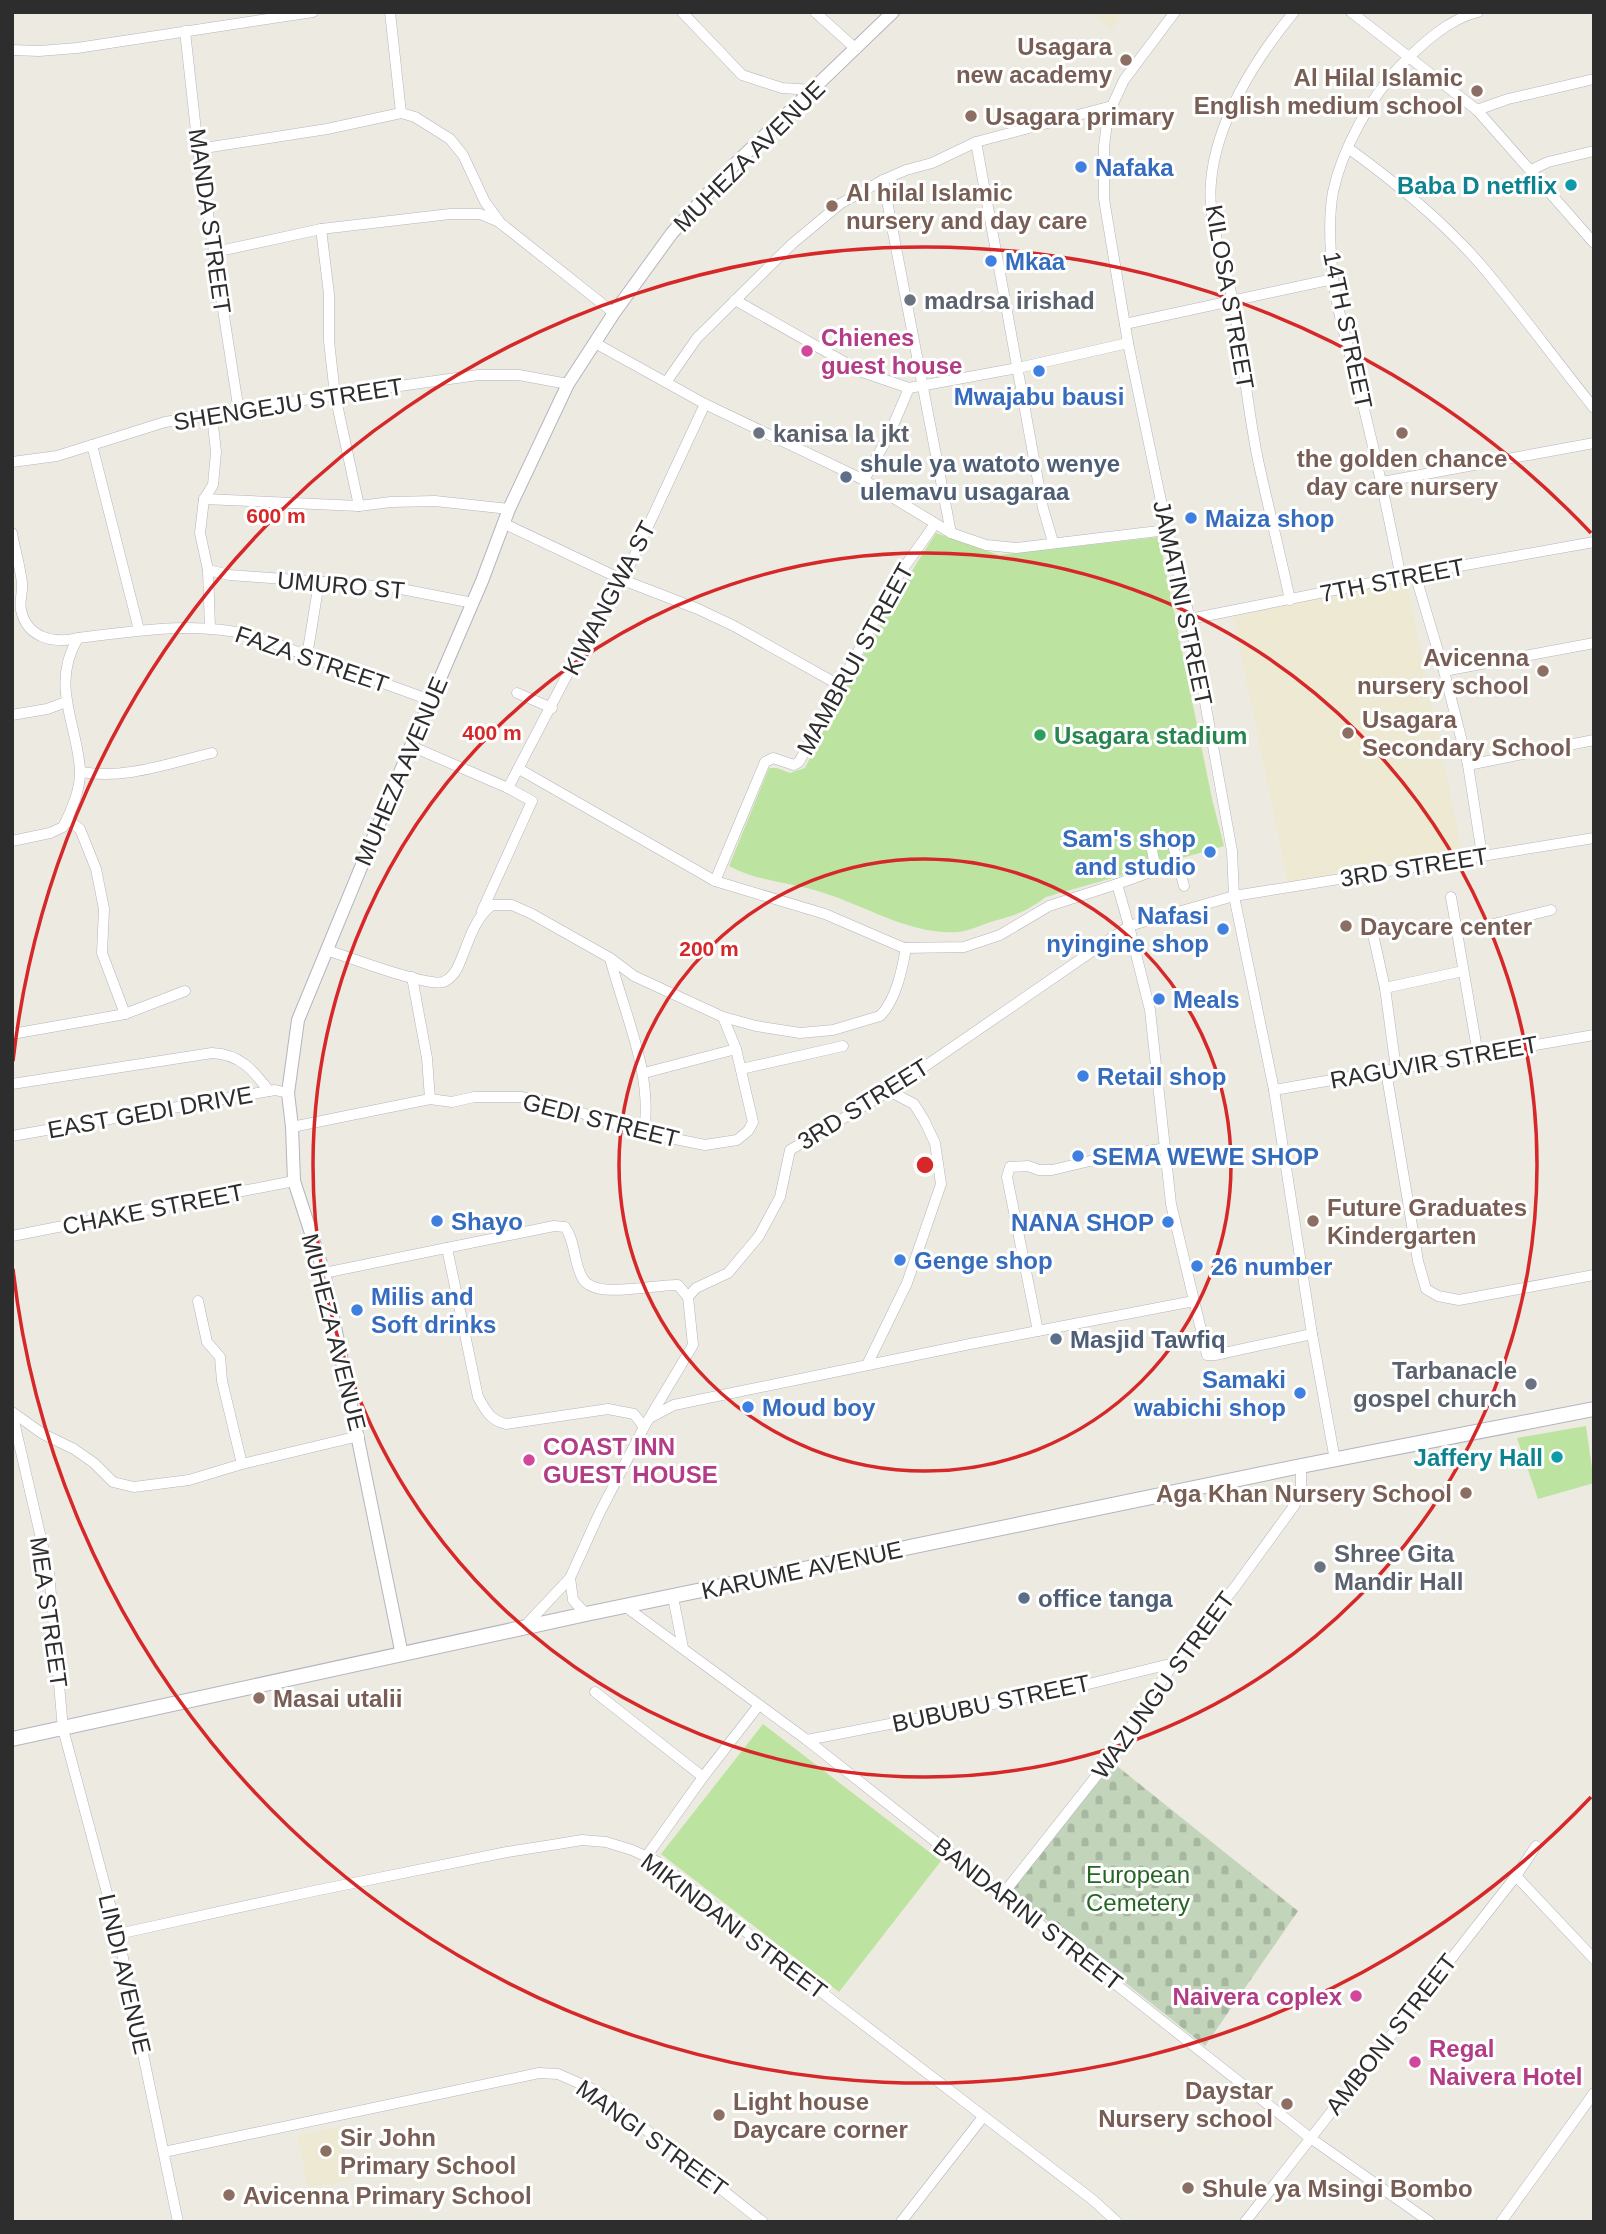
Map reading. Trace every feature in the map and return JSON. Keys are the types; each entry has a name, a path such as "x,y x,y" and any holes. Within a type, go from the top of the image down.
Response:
{"main road":[{"name":"KARUME AVENUE","path":"12,1739 586,1614 1301,1466 1594,1409"}],"street":[{"path":"12,50 76,48 257,17 313,12"},
{"path":"390,12 401,113"},
{"path":"682,12 742,75 782,88 813,90"},
{"path":"815,12 856,49"},
{"name":"MUHEZA AVENUE","path":"402,1655 324,1273 294,1181 288,1093 298,1020 430,700 473,603 509,509 568,384 614,313 672,233 734,165 893,12"},
{"name":"JAMATINI STREET","path":"1175,12 1124,80 1112,106 1104,146 1104,200 1128,343 1167,530 1190,619 1232,850 1234,896 1274,1090 1312,1334 1335,1460"},
{"name":"KILOSA STREET","path":"1290,600 1258,458 1233,301 1210,207 1211,180 1219,145 1240,92 1271,40 1294,12"},
{"path":"1351,12 1477,110 1592,237"},
{"name":"14TH STREET","path":"1401,578 1382,482 1333,279 1330,239 1333,191 1348,148 1386,82 1408,58 1443,28 1472,13"},
{"name":"MANDA STREET","path":"185,31 198,149 239,412"},
{"path":"1477,110 1508,99 1594,79"},
{"path":"667,381 696,338 792,244 831,212 883,180 932,163 976,142 1112,106"},
{"path":"198,149 327,129 401,113 415,117 450,139 463,155 485,202 499,222"},
{"path":"976,142 1043,508 1053,542"},
{"path":"1348,148 1384,174 1465,248 1594,408"},
{"path":"1531,170 1548,162 1594,151"},
{"path":"883,180 951,533"},
{"path":"215,252 320,229 450,214 480,214 499,222 614,313"},
{"path":"320,229 329,294 335,395 359,506"},
{"path":"1125,324 1333,279"},
{"path":"735,300 862,372 909,388 1018,368 1128,343"},
{"path":"595,343 705,404 864,480 951,533 986,545 1016,548 1167,530"},
{"name":"SHENGEJU STREET","path":"12,462 57,456 165,422 335,395 478,375 519,375 568,384"},
{"path":"864,480 889,435 909,388"},
{"name":"KIWANGWA ST","path":"509,788 590,631 623,580 705,404"},
{"path":"211,628 208,570 200,533 204,499 213,485 216,452 212,416"},
{"path":"1382,482 1594,443"},
{"path":"92,445 139,630"},
{"path":"204,499 359,506 435,501 509,509"},
{"path":"505,524 623,580 734,626 839,685"},
{"name":"MAMBRUI STREET","path":"715,881 765,762 775,758 794,765 798,763 900,573 935,524"},
{"path":"12,533 23,586 16,608"},
{"name":"7TH STREET","path":"1190,619 1594,542"},
{"name":"UMURO ST","path":"208,570 230,575 391,587 473,603"},
{"path":"1415,574 1468,765 1482,855"},
{"path":"307,656 319,582"},
{"name":"FAZA STREET","path":"16,608 27,625 43,638 66,641 164,627 211,628 251,635 430,700"},
{"path":"12,841 50,833 63,827 67,819 80,772 65,685 67,663 78,638"},
{"path":"1444,671 1594,643"},
{"path":"517,693 552,708"},
{"path":"12,715 47,709 66,702"},
{"path":"1468,765 1594,740"},
{"path":"327,950 412,978 440,983 449,979 457,968 531,801 509,788 411,746"},
{"path":"80,772 101,775 140,771 212,753"},
{"path":"519,769 715,881 825,914 906,948 964,947 1000,935 1049,906 1156,870 1152,850"},
{"path":"67,819 80,829 96,869 104,909 102,953 125,1014"},
{"name":"3RD STREET","path":"688,1297 696,1288 728,1273 759,1236 780,1197 790,1150 889,1091 1129,926 1234,896 1594,838"},
{"path":"1174,849 1184,886"},
{"path":"1117,884 1150,1010 1171,1204 1208,1355 1312,1334"},
{"path":"1451,897 1479,1055"},
{"path":"479,918 492,905 512,905 610,958 634,976 723,1017 800,1033 833,1030 880,1016 903,967 906,948"},
{"path":"1457,933 1550,910"},
{"path":"1370,921 1385,988 1391,1070 1417,1252 1426,1289 1438,1296 1459,1300 1594,1275"},
{"path":"610,958 644,1073 647,1116 644,1133"},
{"path":"1385,988 1463,971"},
{"path":"412,978 427,1058 430,1099"},
{"path":"12,1034 125,1014 184,991"},
{"name":"GEDI STREET","path":"292,1127 430,1099 452,1101 474,1097 521,1097 560,1105 644,1133 705,1145 737,1140 748,1131 753,1122 736,1049 723,1017"},
{"name":"RAGUVIR STREET","path":"1274,1090 1594,1035"},
{"path":"741,1069 843,1046"},
{"path":"644,1073 736,1049"},
{"path":"12,1084 212,1053 227,1053 248,1065 269,1091"},
{"name":"EAST GEDI DRIVE","path":"12,1136 269,1091 288,1093"},
{"path":"867,1365 907,1283 930,1223 941,1184 935,1143 924,1120 914,1104 889,1091"},
{"path":"1038,1331 1007,1177 1010,1167 1028,1166 1039,1170 1052,1170 1166,1148"},
{"name":"CHAKE STREET","path":"12,1236 294,1181"},
{"path":"324,1273 554,1226 565,1227 569,1232 582,1278 588,1284 602,1290 678,1285 688,1297 693,1345 644,1427 569,1578 522,1630"},
{"path":"447,1248 478,1397 494,1421 506,1424 608,1409 634,1414 644,1427"},
{"path":"198,1301 207,1342 220,1357 222,1381 242,1464"},
{"path":"650,1417 674,1405 1194,1301"},
{"path":"12,1413 43,1434 74,1449 94,1463 113,1482 134,1487 190,1480 242,1464 359,1436"},
{"name":"MEA STREET","path":"12,1413 49,1573 63,1729"},
{"name":"WAZUNGU STREET","path":"1003,1894 1105,1765 1174,1663 1236,1587 1294,1506 1301,1490 1301,1466"},
{"path":"569,1578 573,1601 586,1614"},
{"path":"673,1597 683,1648"},
{"name":"BANDARINI STREET","path":"626,1607 807,1740 1309,2137 1430,2222"},
{"name":"BUBUBU STREET","path":"807,1740 1060,1691 1174,1663"},
{"path":"596,1692 703,1777"},
{"path":"646,1857 759,1705"},
{"name":"LINDI AVENUE","path":"63,1729 118,1934 178,2222"},
{"name":"MIKINDANI STREET","path":"118,1934 340,1886 558,1844 582,1840 607,1842 657,1862 1093,2200 1117,2222"},
{"name":"AMBONI STREET","path":"1245,2222 1516,1876 1536,1846"},
{"path":"1516,1876 1594,1959"},
{"name":"MANGI STREET","path":"164,2152 539,2073 558,2074 597,2091 763,2222"},
{"path":"1501,2222 1594,2093"},
{"path":"901,2222 983,2117"}],"shaded area":[{"path":"1091,12 1124,12 1112,29"},
{"name":"Usagara Secondary School","path":"1406,579 1462,852 1288,883 1233,615"},
{"path":"340,2127 350,2180 308,2188 298,2135"}],"green space":[{"path":"936,533 999,555 1159,537 1224,846 1046,897 1016,914 958,932 922,929 821,892 762,878 729,866 769,768 790,773 805,768 867,649"},
{"name":"Jaffery Hall","path":"1586,1426 1594,1483 1538,1499 1517,1438"},
{"path":"763,1724 941,1861 839,1992 661,1854"},
{"name":"European Cemetery","path":"1112,1762 1298,1911 1205,2046 1010,1891"}],"place":[{"name":"Usagara new academy","path":"1126,60"},
{"name":"Al Hilal Islamic English medium school","path":"1477,91"},
{"name":"Usagara primary","path":"971,116"},
{"name":"Nafaka","path":"1081,167"},
{"name":"Baba D netflix","path":"1571,185"},
{"name":"Al hilal Islamic nursery and day care","path":"832,206"},
{"name":"Mkaa","path":"991,261"},
{"name":"madrsa irishad","path":"910,300"},
{"name":"Chienes guest house","path":"807,351"},
{"name":"Mwajabu bausi","path":"1039,371"},
{"name":"kanisa la jkt","path":"759,433"},
{"name":"the golden chance day care nursery","path":"1402,433"},
{"name":"shule ya watoto wenye ulemavu usagaraa","path":"846,477"},
{"name":"Maiza shop","path":"1191,518"},
{"name":"Avicenna nursery school","path":"1543,671"},
{"name":"Usagara Secondary School","path":"1348,733"},
{"name":"Usagara stadium","path":"1040,735"},
{"name":"Sam's shop and studio","path":"1210,852"},
{"name":"Daycare center","path":"1346,926"},
{"name":"Nafasi nyingine shop","path":"1223,929"},
{"name":"Meals","path":"1159,999"},
{"name":"Retail shop","path":"1083,1076"},
{"name":"SEMA WEWE SHOP","path":"1078,1156"},
{"name":"Shayo","path":"437,1221"},
{"name":"Future Graduates Kindergarten","path":"1313,1221"},
{"name":"NANA SHOP","path":"1168,1222"},
{"name":"Genge shop","path":"900,1260"},
{"name":"26 number","path":"1197,1266"},
{"name":"Milis and Soft drinks","path":"357,1310"},
{"name":"Masjid Tawfiq","path":"1056,1339"},
{"name":"Tarbanacle gospel church","path":"1531,1384"},
{"name":"Samaki wabichi shop","path":"1300,1393"},
{"name":"Moud boy","path":"748,1407"},
{"name":"Jaffery Hall","path":"1557,1457"},
{"name":"COAST INN GUEST HOUSE","path":"529,1460"},
{"name":"Aga Khan Nursery School","path":"1466,1493"},
{"name":"Shree Gita Mandir Hall","path":"1320,1567"},
{"name":"office tanga","path":"1024,1598"},
{"name":"Masai utalii","path":"259,1698"},
{"name":"Naivera coplex","path":"1356,1996"},
{"name":"Regal Naivera Hotel","path":"1415,2062"},
{"name":"Daystar Nursery school","path":"1287,2104"},
{"name":"Light house Daycare corner","path":"719,2115"},
{"name":"Sir John Primary School","path":"326,2151"},
{"name":"Shule ya Msingi Bombo","path":"1188,2188"},
{"name":"Avicenna Primary School","path":"229,2195"}]}
